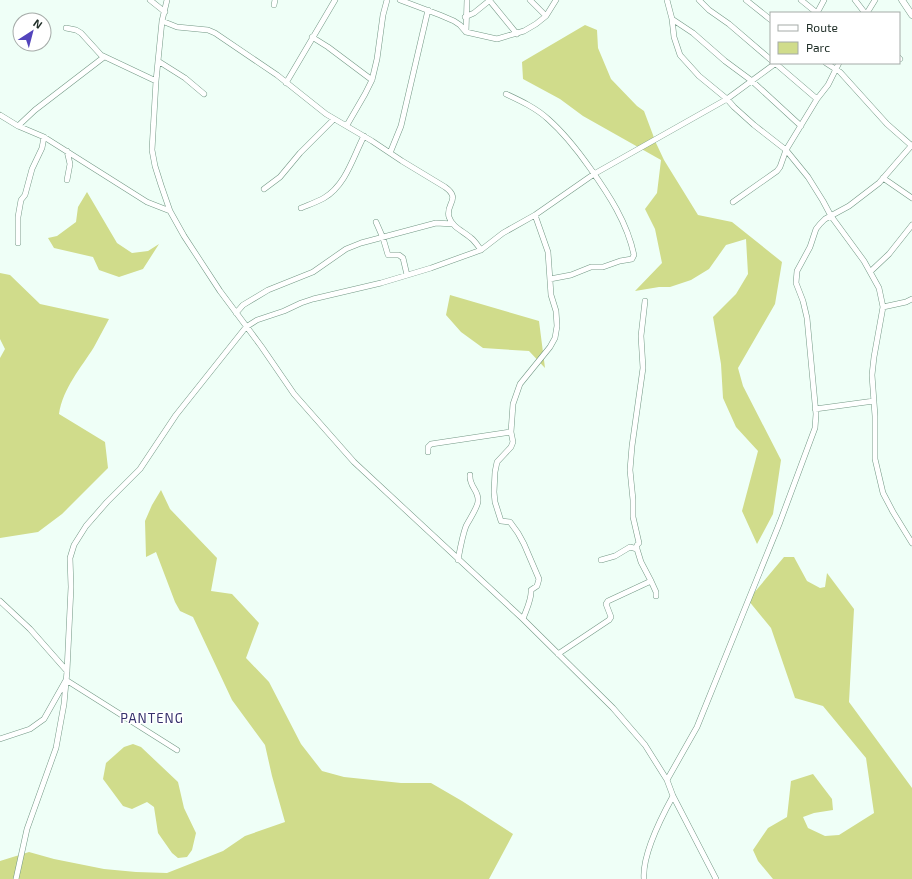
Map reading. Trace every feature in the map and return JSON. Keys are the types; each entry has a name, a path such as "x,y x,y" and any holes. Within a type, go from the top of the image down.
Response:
{"street":[{"path":"150,0 165,12"},
{"path":"167,0 162,21 156,81 152,150 155,166 170,211 184,236 220,291 294,394 349,456 458,560 523,619 613,708 645,745 666,780 716,879"},
{"path":"286,83 335,0"},
{"path":"347,126 372,80 387,0"},
{"path":"400,0 454,21 466,32 497,39 517,34 530,28 546,16 556,0"},
{"path":"466,32 465,17 467,0"},
{"path":"465,17 474,13 490,0 517,34"},
{"path":"530,0 546,16"},
{"path":"667,0 672,19 674,37 680,55 699,76 728,99 744,116 786,150 808,177 831,216 871,271 879,288 883,307 872,375 875,416 875,459 883,493 912,543"},
{"path":"699,0 709,10 725,21 770,59"},
{"path":"746,0 770,19"},
{"path":"801,0 816,12"},
{"path":"818,12 824,0"},
{"path":"855,0 865,12"},
{"path":"867,12 875,0"},
{"path":"902,0 912,15"},
{"path":"390,153 401,126 428,10"},
{"path":"672,19 693,33 725,61 752,81 802,126"},
{"path":"162,21 177,27 208,30 215,33 262,64 334,119 364,136 451,192 453,196 448,214 453,224 471,238 481,250"},
{"path":"66,28 76,30 104,57 156,81"},
{"path":"312,37 372,80"},
{"path":"18,126 35,110 104,57"},
{"path":"158,61 185,78 204,94"},
{"path":"16,879 27,829 56,748 64,704 71,587 70,558 74,545 80,535 107,502 140,469 176,415 246,327 257,320 313,299 381,283 431,268 481,250 503,233 535,215 594,174 728,99 774,64"},
{"path":"776,64 817,99"},
{"path":"666,780 697,727 780,522 815,428 815,409 807,318 796,278 797,271 810,247 816,229 824,220 860,198 883,178 912,146 887,124 847,79 827,64"},
{"path":"733,202 777,171 786,150 802,126 817,99 828,85 839,64"},
{"path":"506,94 532,107 548,119 577,150 606,191 618,212 627,232 634,255 628,260 604,266 590,267 571,275 550,279"},
{"path":"0,115 18,126 44,137 147,202 170,211"},
{"path":"264,189 280,177 300,153 334,119"},
{"path":"301,208 331,194 349,167 364,136"},
{"path":"18,243 18,217 21,200 25,195 32,169 42,148 44,137"},
{"path":"67,151 70,164 67,180"},
{"path":"883,178 912,198"},
{"path":"523,619 527,604 532,596 531,590 538,586 538,579 518,533 510,522 501,521 495,502 494,492 497,462 511,447 513,442 511,432 513,404 520,384 550,347 556,333 558,319 551,295 548,252 535,215"},
{"path":"376,222 384,238 388,255 399,255 403,258 406,275"},
{"path":"236,312 243,305 268,290 313,272 346,249 361,243 436,223 453,224"},
{"path":"871,271 889,254 912,225"},
{"path":"883,307 906,302 912,299"},
{"path":"645,301 641,336 643,368 632,439 630,470 633,500 632,517 640,543 637,545 637,550 656,596"},
{"path":"815,409 874,401"},
{"path":"428,452 428,447 431,444 511,432"},
{"path":"458,560 462,538 471,514 478,502 477,494 469,481 470,474"},
{"path":"601,560 615,556 630,547 637,550"},
{"path":"558,654 609,620 611,617 606,606 608,601 651,581"},
{"path":"0,601 30,629 67,671"},
{"path":"0,739 30,729 44,719 66,680"},
{"path":"66,680 177,750"},
{"path":"644,879 644,862 664,812 673,796"}],"green space":[{"path":"585,25 597,30 598,48 611,79 637,106 644,111 664,160 698,215 732,222 782,262 775,304 738,368 743,386 781,460 773,514 757,544 742,511 758,451 736,427 723,398 721,364 713,317 736,294 748,274 746,239 726,245 709,269 691,280 670,287 659,287 635,291 662,263 655,229 645,209 657,193 661,160 583,116 560,99 523,79 522,62"},
{"path":"87,192 117,243 132,253 148,251 159,244 143,269 119,277 99,270 93,257 54,248 48,238 57,236 76,222 78,207"},
{"path":"0,273 10,275 40,304 109,319 94,347 68,387 59,414 105,442 108,468 62,514 38,532 0,538 0,358 5,349 0,339"},
{"path":"450,295 539,321 545,368 529,351 483,348 461,332 446,315"},
{"path":"161,490 170,509 217,558 211,591 232,594 259,623 246,658 269,682 301,744 322,771 344,777 401,783 431,783 462,801 513,834 489,879 0,879 0,861 29,852 54,859 104,869 167,873 223,851 245,836 285,822 265,745 232,700 193,617 180,611 175,602 156,552 146,557 145,521"},
{"path":"784,557 794,557 807,581 820,588 825,587 827,573 854,609 849,702 912,788 912,879 773,879 758,861 753,850 768,828 787,817 791,781 813,774 832,799 833,810 814,813 803,817 808,828 825,836 839,835 874,813 866,758 823,706 795,698 771,628 748,600"},
{"path":"133,744 141,747 178,782 184,808 196,833 192,850 187,857 178,858 172,853 158,833 154,807 147,802 132,809 123,806 103,779 106,763 124,747"}],"district":[{"name":"PANTENG","path":"152,718"}]}
